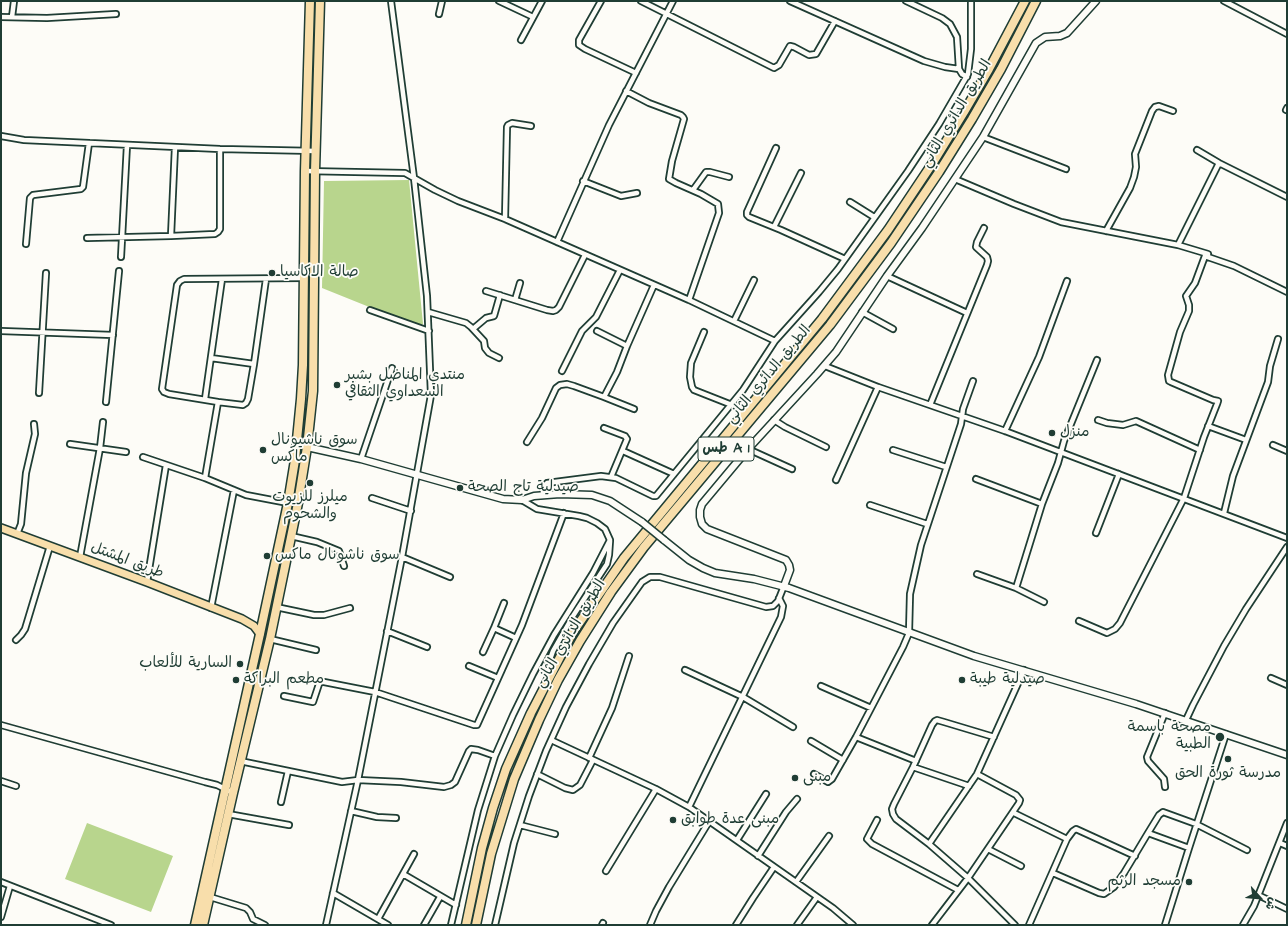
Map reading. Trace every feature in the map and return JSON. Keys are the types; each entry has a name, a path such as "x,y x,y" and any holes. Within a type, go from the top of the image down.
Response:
{"highway":[{"path":"195,925 264,617 288,503 295,460 301,399 303,339 305,171 310,1"},
{"path":"203,925 240,761 270,639 307,447 313,391 315,340 315,171 320,1"},
{"name":"الطريق الدائري الثاني","path":"466,925 481,855 500,789 522,732 551,673 580,622 624,558 822,319 888,230 934,161 964,112 989,69 1025,1"},
{"name":"الطريق الدائري الثاني","path":"476,925 491,854 514,779 558,680 580,641 611,592 644,547 830,325 891,244 968,125 1001,69 1036,1"},
{"path":"303,339 315,340"}],"main road":[{"name":"طريق المشتل","path":"1,528 242,619 254,626 260,634"},
{"name":"طريق المشتل","path":"242,619 254,620 264,617"}],"street":[{"path":"12,17 14,1"},
{"path":"326,925 358,780 418,476 431,395 428,312 414,178 391,1"},
{"path":"439,14 442,1"},
{"path":"499,1 534,17"},
{"path":"521,40 542,1"},
{"path":"601,1 578,40 579,45 636,73"},
{"path":"641,1 774,68 779,66 788,47 790,46 810,55 816,54 835,21"},
{"path":"557,242 609,125 673,1"},
{"path":"790,1 931,64 959,69"},
{"path":"906,1 942,18 953,28 958,42 959,69 962,74 967,77"},
{"path":"543,495 543,487 547,483 596,476 611,477 620,480 655,496 732,405 755,373 775,341 819,292 845,259 921,152 968,74 970,57 971,1"},
{"path":"495,925 508,866 537,774 566,707 596,650 626,604 644,580 654,576 763,607 773,606 779,598 790,570 786,560 710,531 702,524 700,510 702,504 748,449 825,366 922,228 983,137 1036,43 1045,37 1060,36 1067,33 1096,1"},
{"path":"1224,1 1287,34"},
{"path":"1,17 47,18 116,14"},
{"path":"626,91 683,117 683,123 672,161 669,178 676,183 717,202 719,208 689,300"},
{"path":"1106,231 1130,188 1136,168 1135,154 1152,111 1155,107 1160,106 1173,111"},
{"path":"505,219 507,127 512,123 531,126"},
{"path":"1,136 24,140 220,149 316,151"},
{"path":"983,137 1066,169"},
{"path":"26,244 30,198 33,195 81,190 83,187 89,143"},
{"path":"121,257 127,144"},
{"path":"171,236 175,147"},
{"path":"776,148 746,212 749,217 845,259"},
{"path":"87,238 214,234 220,229 220,149"},
{"path":"1197,150 1219,163 1287,197"},
{"path":"1178,245 1219,163"},
{"path":"305,171 402,172 458,200 505,219 689,300 775,341"},
{"path":"692,190 706,172 729,177"},
{"path":"774,227 801,173"},
{"path":"955,179 1061,222 1178,245 1208,254 1205,256 1195,283 1186,296 1189,311 1180,332 1168,375 1169,381 1218,401 1184,498 1120,623 1115,629 1108,633 1079,621"},
{"path":"583,181 622,196 637,193"},
{"path":"850,202 874,217"},
{"path":"930,405 988,261 987,257 976,247 984,228"},
{"path":"486,290 547,310 556,310 559,307 585,255"},
{"path":"1205,256 1234,266 1287,292"},
{"path":"106,402 119,270"},
{"path":"562,371 582,331 596,317 620,270"},
{"path":"39,394 44,332 46,273"},
{"path":"887,276 967,312"},
{"path":"266,279 254,364 248,400 246,403 218,402 169,394 162,389 178,283 184,279 304,278"},
{"path":"206,399 222,279"},
{"path":"734,321 754,280"},
{"path":"1005,431 1039,357 1067,281"},
{"path":"515,300 520,283"},
{"path":"604,397 617,372 654,285"},
{"path":"473,329 484,319 494,316 500,295"},
{"path":"370,310 428,331"},
{"path":"428,312 466,324 484,341 485,348 488,353 499,358"},
{"path":"862,312 893,329"},
{"path":"1,331 113,335"},
{"path":"597,331 627,346"},
{"path":"704,332 691,363 690,377 692,387 694,390 732,405"},
{"path":"1224,514 1233,476 1268,382 1270,366 1278,339"},
{"path":"211,358 254,364"},
{"path":"1016,588 1042,504 1062,452 1067,434 1097,360"},
{"path":"825,366 878,387 1062,452 1287,538"},
{"path":"361,459 392,368"},
{"path":"814,774 826,781 830,781 856,737 909,633 911,588 927,524 961,424 963,409 973,381"},
{"path":"527,442 542,418 556,388 560,385 567,384 574,386 634,409"},
{"path":"836,480 878,387"},
{"path":"205,478 218,402"},
{"path":"774,420 826,447"},
{"path":"1098,420 1107,423 1123,424 1136,422 1200,450"},
{"path":"80,558 100,448 103,422"},
{"path":"17,534 21,524 26,473 35,434 34,424"},
{"path":"1208,426 1246,440"},
{"path":"604,428 627,438 623,451 611,477"},
{"path":"70,444 126,452"},
{"path":"1273,445 1287,451"},
{"path":"307,447 361,459 503,499 522,500 534,496 572,493 592,495 610,501 642,522 689,560 703,568 715,572 784,586 974,656 1186,720 1287,755"},
{"path":"748,449 792,469"},
{"path":"893,450 946,467"},
{"path":"623,451 674,474"},
{"path":"143,457 205,478 246,495 288,503"},
{"path":"147,582 166,465"},
{"path":"1096,533 1119,474"},
{"path":"976,479 1042,504"},
{"path":"211,608 234,490"},
{"path":"372,498 411,510"},
{"path":"522,500 537,509 580,516 597,523 605,529 610,540 607,564 557,644 549,662 549,669 551,673"},
{"path":"870,505 927,524"},
{"path":"284,696 313,702 318,684 322,682 375,692 476,725 516,638 564,513"},
{"path":"291,536 317,542 339,551 344,566"},
{"path":"451,925 478,810 496,756 513,715 533,674 554,635 596,569 610,540"},
{"path":"16,640 21,636 25,629 50,546"},
{"path":"1186,720 1224,646 1246,609 1287,547"},
{"path":"402,557 450,577"},
{"path":"977,574 1016,588 1044,602"},
{"path":"689,807 782,614 783,606 779,598"},
{"path":"483,652 504,603"},
{"path":"276,608 314,615 324,615 350,608"},
{"path":"494,628 516,638"},
{"path":"387,632 427,647"},
{"path":"270,639 316,650"},
{"path":"537,774 568,789 574,790 580,785 612,708 629,656"},
{"path":"469,666 498,678"},
{"path":"685,670 742,697 793,727"},
{"path":"929,844 976,774 1024,670"},
{"path":"1271,678 1287,685"},
{"path":"821,686 871,708"},
{"path":"1165,714 1147,757 1148,761 1164,779 1165,787"},
{"path":"994,737 937,720 932,725 914,767 892,809 896,819 929,844 968,878 1015,925"},
{"path":"1,725 205,782 233,793"},
{"path":"1165,925 1226,734"},
{"path":"856,737 916,761"},
{"path":"551,740 656,789 689,807 710,820 817,897 853,925"},
{"path":"811,741 843,760"},
{"path":"240,761 342,782 358,780 448,786 455,782 471,749 496,756"},
{"path":"914,767 969,786"},
{"path":"282,802 288,771"},
{"path":"932,925 968,878 1014,813 1020,800 1018,796 976,774"},
{"path":"1,781 16,786"},
{"path":"606,870 656,789"},
{"path":"737,840 766,794"},
{"path":"758,856 786,812 797,799"},
{"path":"350,811 378,817 396,818"},
{"path":"1053,873 1104,894 1114,886 1135,856 1159,815 1163,812 1196,824 1247,850"},
{"path":"1014,813 1067,839"},
{"path":"228,814 289,825"},
{"path":"650,925 669,887 710,820"},
{"path":"877,820 868,836 867,839 869,842 958,890"},
{"path":"1243,925 1250,915 1287,823"},
{"path":"520,825 555,834"},
{"path":"1029,925 1067,839 1076,829 1135,856"},
{"path":"1148,833 1189,848"},
{"path":"796,882 829,836"},
{"path":"1280,843 1287,846"},
{"path":"988,849 1021,866"},
{"path":"378,919 414,854"},
{"path":"736,925 774,867"},
{"path":"403,874 456,905"},
{"path":"1,882 111,925"},
{"path":"1,917 10,886"},
{"path":"332,893 388,925"},
{"path":"1258,895 1287,909"},
{"path":"424,925 440,896"},
{"path":"210,897 246,908 250,912 250,916 253,919 265,925"},
{"path":"797,925 817,897"}],"green space":[{"path":"409,180 423,324 419,327 322,288 324,181"},
{"path":"87,823 173,856 151,912 65,879"}],"place":[{"name":"صالة الاكاسيا","path":"272,273"},
{"name":"منتدي المناضل بشير السعداوي الثقافي","path":"337,385"},
{"name":"منزل","path":"1052,433"},
{"name":"سوق ناشيونال ماكس","path":"263,450"},
{"name":"ميلرز للزيوت والشحوم","path":"310,483"},
{"name":"صيدلية تاج الصحة","path":"460,488"},
{"name":"سوق ناشونال ماكس","path":"267,556"},
{"name":"السارية للألعاب","path":"240,664"},
{"name":"مطعم البراكة","path":"236,680"},
{"name":"صيدلية طيبة","path":"962,680"},
{"name":"مصحة باسمة الطبية","path":"1220,737"},
{"name":"مدرسة ثورة الحق","path":"1228,759"},
{"name":"مبنى","path":"795,778"},
{"name":"مبنى عدة طوابق","path":"673,820"},
{"name":"مسجد الرثم","path":"1189,882"}]}
